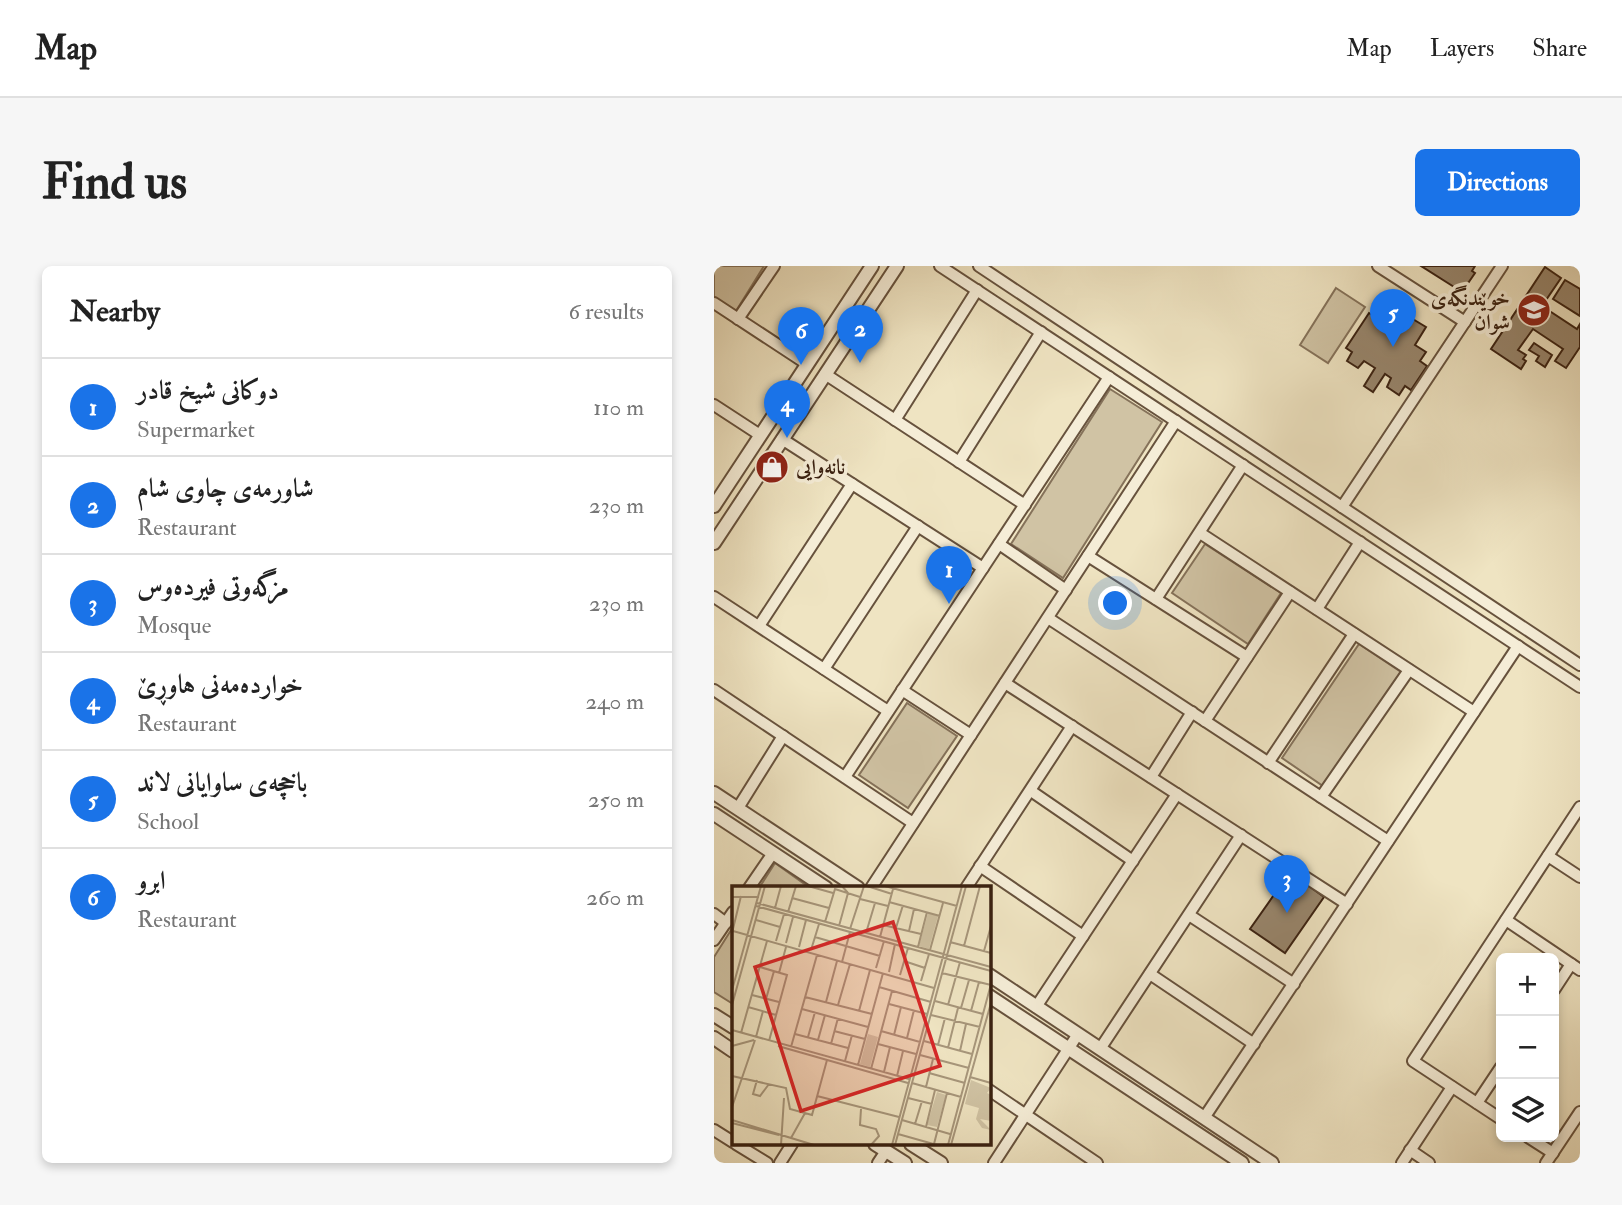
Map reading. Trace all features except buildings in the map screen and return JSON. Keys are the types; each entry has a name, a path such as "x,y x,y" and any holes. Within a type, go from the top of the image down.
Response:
{"street":[{"path":"738,319 774,266"},
{"path":"714,506 872,266"},
{"path":"715,542 897,266"},
{"path":"940,266 1580,687"},
{"path":"979,266 1575,662 1562,675"},
{"path":"1378,266 1465,322"},
{"path":"1342,507 1502,266"},
{"path":"895,420 977,290"},
{"path":"714,303 807,364"},
{"path":"959,461 1041,332"},
{"path":"825,374 1025,505"},
{"path":"845,777 1109,377"},
{"path":"1155,408 1166,390"},
{"path":"714,405 760,435"},
{"path":"872,886 1176,421"},
{"path":"782,439 983,568"},
{"path":"1156,599 1243,465"},
{"path":"759,626 852,484"},
{"path":"824,669 918,526"},
{"path":"1200,533 1474,712"},
{"path":"1317,609 1360,542"},
{"path":"999,544 1066,590"},
{"path":"1088,556 1247,657"},
{"path":"1205,721 1290,592"},
{"path":"714,597 888,711"},
{"path":"1048,618 1388,841"},
{"path":"1268,763 1354,634"},
{"path":"1205,1118 1518,646"},
{"path":"1321,797 1409,670"},
{"path":"1005,683 1347,904"},
{"path":"714,690 913,823"},
{"path":"902,691 971,735"},
{"path":"1151,777 1192,712"},
{"path":"967,886 1072,726"},
{"path":"738,808 783,736"},
{"path":"1031,791 1133,861"},
{"path":"714,793 855,886"},
{"path":"1036,1007 1177,794"},
{"path":"1496,1116 1413,1060 1580,807"},
{"path":"714,814 823,886"},
{"path":"1100,1049 1241,835"},
{"path":"750,886 773,853"},
{"path":"1548,856 1580,877"},
{"path":"980,866 1083,936"},
{"path":"714,914 726,923"},
{"path":"714,940 732,914"},
{"path":"1189,915 1294,984"},
{"path":"1506,920 1576,967 1559,984"},
{"path":"1150,974 1254,1044"},
{"path":"990,976 1272,1163"},
{"path":"990,997 1233,1161"},
{"path":"714,1014 732,1026"},
{"path":"994,1163 1078,1034"},
{"path":"714,1038 732,1050"},
{"path":"1477,1103 1496,1074"},
{"path":"1402,1163 1452,1087"},
{"path":"990,1091 1097,1163"},
{"path":"1546,1163 1580,1112"},
{"path":"714,1130 732,1141"},
{"path":"1536,1142 1553,1153"},
{"path":"740,1146 767,1163"},
{"path":"780,1163 791,1146"},
{"path":"914,1146 941,1163"},
{"path":"878,1163 881,1147 905,1163"},
{"path":"1410,1150 1429,1163"}],"shaded area":[{"path":"714,266 764,266 736,311 714,297"},
{"path":"1336,288 1365,307 1328,363 1300,345"},
{"path":"1110,389 1162,422 1063,578 1011,544"},
{"path":"1205,544 1281,593 1248,644 1172,593"},
{"path":"1359,644 1401,672 1323,786 1282,758"},
{"path":"907,703 957,736 908,808 859,775"},
{"path":"775,863 807,886 760,886"},
{"path":"732,929 732,1003 714,992 714,957"}],"place":[{"name":"خوێندنگەی شوان","path":"1534,310"},
{"name":"باخچەی ساوایانی لاند","path":"1393,347"},
{"name":"شاورمەی چاوی شام","path":"860,363"},
{"name":"ابرو","path":"801,365"},
{"name":"خواردەمەنی هاوڕێ","path":"787,438"},
{"name":"نانەوایی","path":"772,467"},
{"name":"دوکانی شیخ قادر","path":"949,604"},
{"name":"مزگە‌وتی فیردە‌وس","path":"1287,913"}]}
